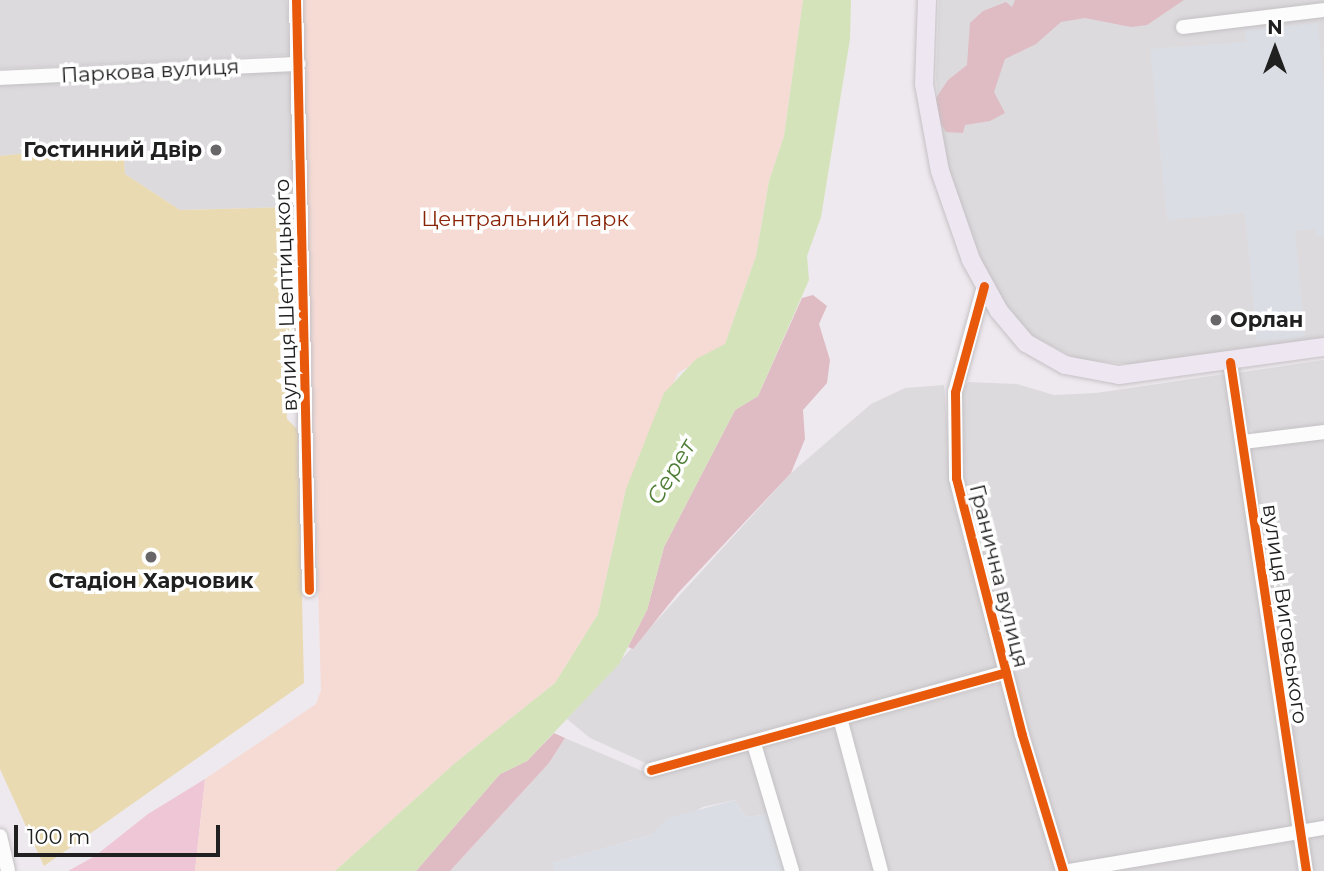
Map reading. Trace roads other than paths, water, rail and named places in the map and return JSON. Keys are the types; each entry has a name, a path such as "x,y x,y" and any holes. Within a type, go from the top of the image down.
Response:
{"main road":[{"path":"927,0 923,62 928,123 961,235 984,286 1018,336 1051,359 1078,370 1119,375 1230,362 1324,347"}],"street":[{"name":"вулиця Шептицького","path":"296,0 309,590"},
{"path":"1183,27 1324,10"},
{"name":"Паркова вулиця","path":"0,78 299,64"},
{"name":"Гранична вулиця","path":"984,286 957,380 953,443 964,513 1063,871"},
{"name":"вулиця Виговського","path":"1230,362 1306,871"},
{"path":"1243,442 1324,432"},
{"path":"651,770 754,744 1006,672"},
{"path":"841,718 881,871"},
{"path":"754,744 792,871"},
{"path":"1069,871 1324,828"},
{"path":"0,836 8,871"}],"water":[{"name":"Серет","path":"803,0 851,0 850,39 821,217 807,256 809,280 758,396 735,410 664,547 647,610 619,664 527,761 500,774 416,871 335,871 455,763 555,683 598,614 626,489 664,393 696,359 725,344 756,256 769,181 784,136"}],"place":[{"name":"Гостинний Двір","path":"216,150"},
{"name":"Орлан","path":"1216,320"},
{"name":"Стадіон Харчовик","path":"151,557"}],"park label":[{"name":"Центральний парк","path":"525,219"}]}
